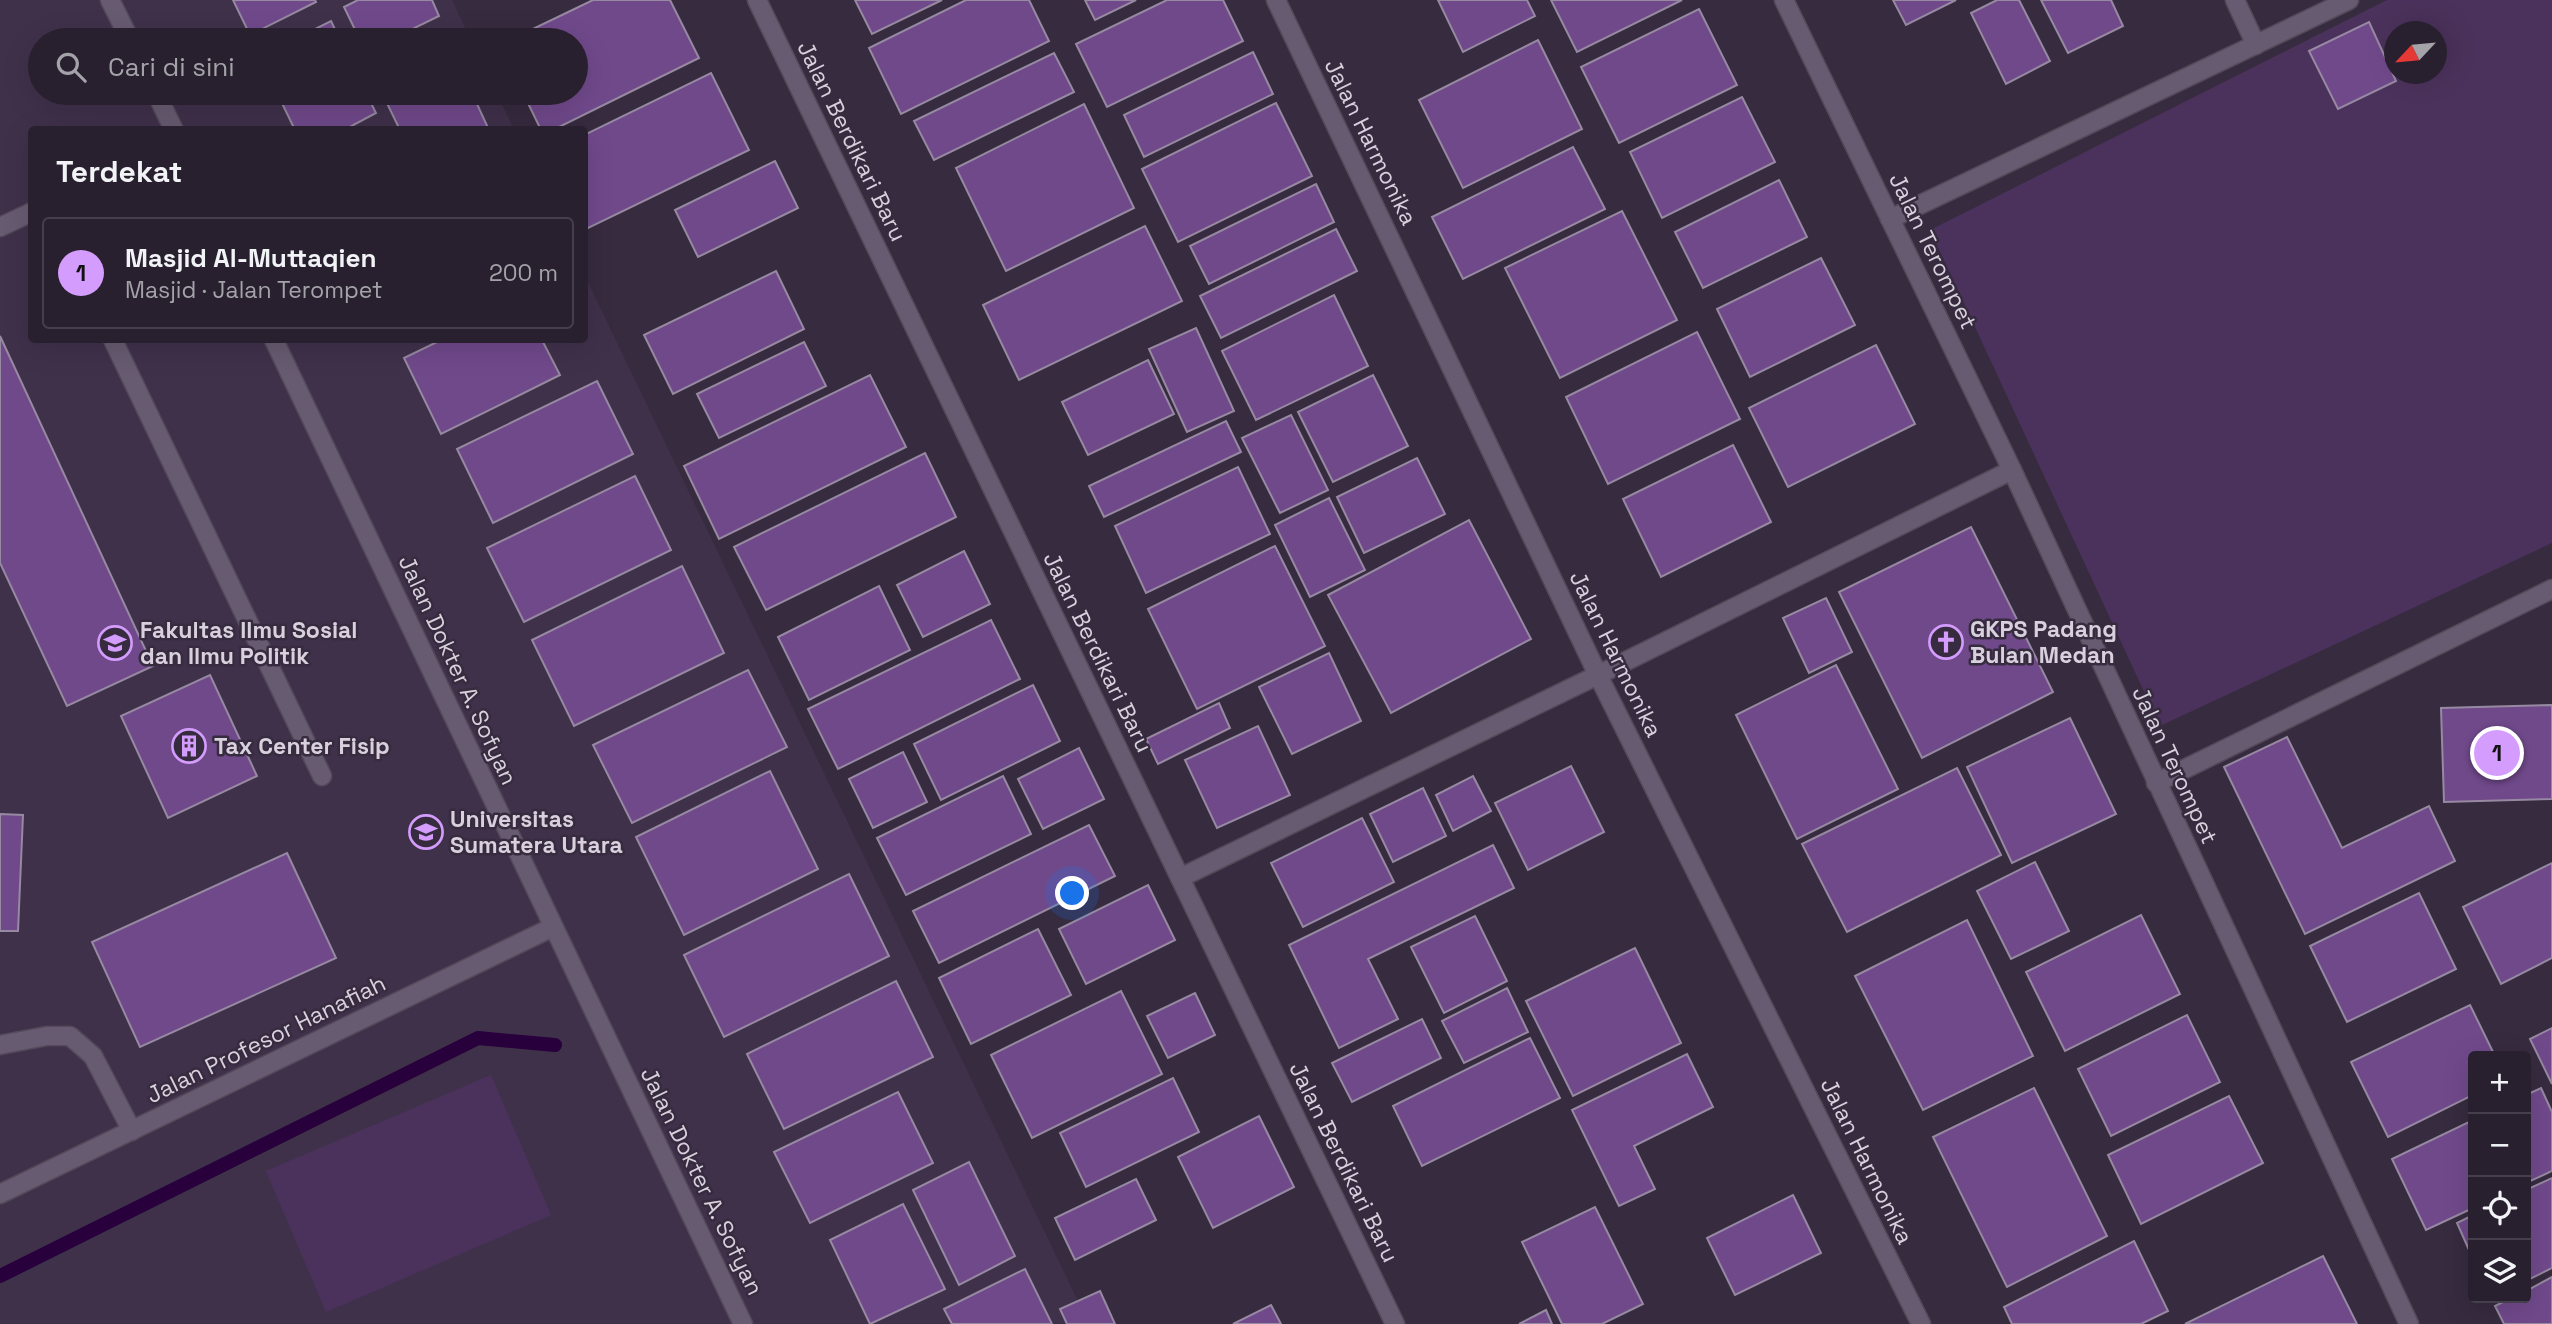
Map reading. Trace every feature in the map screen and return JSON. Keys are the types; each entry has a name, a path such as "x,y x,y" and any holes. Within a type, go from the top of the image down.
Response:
{"street":[{"path":"110,0 124,28"},
{"name":"Jalan Berdikari Baru","path":"757,0 1395,1324"},
{"name":"Jalan Harmonika","path":"1276,0 1598,675 1921,1324"},
{"name":"Jalan Terompet","path":"1784,0 2012,470 2409,1324"},
{"path":"2235,0 2256,45"},
{"path":"1889,219 2349,0"},
{"path":"162,105 172,126"},
{"path":"0,227 28,214"},
{"path":"114,343 322,776"},
{"name":"Jalan Dokter A. Sofyan","path":"275,343 743,1324"},
{"path":"1180,878 2012,470"},
{"path":"2156,783 2552,589"},
{"name":"Jalan Profesor Hanafiah","path":"0,1194 553,927"},
{"path":"0,1045 47,1036 70,1036 93,1056 132,1131"}],"shaded area":[{"name":"Universitas Sumatera Utara","path":"0,0 452,0 465,28 28,28 28,105 502,105 512,126 28,126 28,343 588,343 588,282 1089,1324 0,1324"},
{"path":"2387,0 2552,0 2552,543 2160,726 1930,230"},
{"path":"491,1075 551,1215 326,1312 266,1171"}],"building":[{"path":"233,0 316,2 264,28 247,28"},
{"path":"358,0 432,0 439,16 414,28 354,28 344,7"},
{"path":"593,0 670,0 699,58 561,126 539,126 529,105 588,105 588,28 535,28"},
{"path":"855,0 942,0 872,34"},
{"path":"966,0 1029,0 1049,41 901,114 869,48"},
{"path":"1085,0 1136,0 1095,20"},
{"path":"1167,0 1223,0 1243,41 1107,107 1076,44"},
{"path":"1438,0 1527,0 1535,16 1463,52"},
{"path":"1551,0 1682,0 1577,52"},
{"path":"1893,0 1956,0 1906,25"},
{"path":"1997,0 2019,0 2050,61 2006,84 1971,13"},
{"path":"2041,0 2111,0 2123,26 2068,53"},
{"path":"1699,9 1737,85 1619,143 1581,67"},
{"path":"331,21 334,28 317,28"},
{"path":"2369,22 2384,55 2384,84 2390,84 2338,109 2309,51"},
{"path":"1538,40 1582,129 1463,188 1419,100"},
{"path":"1253,52 1273,94 1144,157 1124,115"},
{"path":"1054,53 1074,92 934,160 914,121"},
{"path":"711,73 749,150 588,228 588,133"},
{"path":"1742,97 1775,162 1662,218 1630,152"},
{"path":"1276,103 1312,176 1178,242 1142,169"},
{"path":"1084,104 1134,208 1006,271 956,168"},
{"path":"283,105 372,105 376,113 352,126 293,126"},
{"path":"388,105 478,105 487,126 398,126"},
{"path":"1573,147 1605,209 1463,279 1432,217"},
{"path":"775,161 798,208 698,257 675,210"},
{"path":"1779,180 1807,237 1703,288 1675,232"},
{"path":"1316,184 1334,222 1209,284 1190,246"},
{"path":"1622,211 1677,320 1560,378 1505,268"},
{"path":"1145,226 1182,301 1019,380 983,305"},
{"path":"1336,229 1357,271 1221,338 1200,296"},
{"path":"1821,258 1855,325 1750,377 1717,309"},
{"path":"776,271 804,329 673,394 644,335"},
{"path":"1334,295 1368,366 1256,420 1222,351"},
{"path":"1196,328 1234,411 1187,432 1149,349"},
{"path":"1697,332 1740,419 1608,484 1566,397"},
{"path":"0,336 153,666 67,706 0,563"},
{"path":"804,342 826,386 719,438 697,394"},
{"path":"435,343 544,343 560,375 441,434 404,358"},
{"path":"1876,345 1915,424 1788,487 1749,408"},
{"path":"1148,360 1174,414 1088,455 1062,402"},
{"path":"870,375 906,447 719,539 684,466"},
{"path":"1373,375 1408,446 1333,482 1298,412"},
{"path":"597,381 633,454 493,523 457,449"},
{"path":"1291,415 1328,490 1280,513 1242,438"},
{"path":"1226,421 1241,452 1104,517 1089,486"},
{"path":"1733,445 1771,522 1661,577 1623,499"},
{"path":"925,453 956,517 766,610 734,547"},
{"path":"1417,458 1445,514 1364,553 1337,497"},
{"path":"1238,467 1270,534 1146,593 1115,526"},
{"path":"635,476 671,550 524,622 487,548"},
{"path":"1329,498 1365,570 1310,597 1275,525"},
{"path":"1469,520 1531,639 1391,713 1328,595"},
{"name":"GKPS Padang Bulan Medan","path":"1971,527 2053,692 1922,758 1839,592"},
{"path":"1275,546 1325,646 1197,709 1148,609"},
{"path":"964,551 990,604 923,637 897,585"},
{"path":"682,566 724,653 574,726 532,640"},
{"path":"879,586 910,650 809,700 778,637"},
{"path":"1826,598 1852,652 1809,673 1783,618"},
{"path":"991,620 1020,679 838,769 808,709"},
{"path":"1329,653 1361,721 1292,754 1259,687"},
{"path":"1836,665 1898,789 1797,839 1736,715"},
{"path":"748,670 787,747 632,823 593,745"},
{"name":"Tax Center Fisip","path":"210,675 257,776 168,818 121,716"},
{"path":"1033,685 1060,741 941,800 914,744"},
{"path":"1219,703 1230,728 1158,764 1146,739"},
{"path":"2552,705 2552,799 2444,802 2441,708"},
{"path":"2070,718 2116,814 2012,863 1967,767"},
{"path":"1258,726 1290,795 1217,828 1185,760"},
{"path":"2287,737 2342,848 2429,806 2455,861 2305,934 2224,767"},
{"path":"1079,748 1104,799 1043,829 1018,779"},
{"path":"903,752 927,802 873,828 849,779"},
{"path":"1571,766 1604,832 1528,870 1495,803"},
{"path":"1957,768 2001,855 1847,932 1802,844"},
{"path":"770,771 818,869 684,935 636,837"},
{"path":"1003,776 1031,834 906,895 877,838"},
{"path":"1473,776 1491,811 1453,831 1436,795"},
{"path":"1423,788 1446,836 1393,862 1370,814"},
{"path":"0,814 23,815 18,931 0,931"},
{"path":"1362,818 1394,882 1303,927 1271,863"},
{"path":"1089,825 1115,876 939,963 913,911"},
{"path":"1493,845 1514,888 1368,959 1398,1019 1339,1048 1289,945"},
{"path":"287,853 336,958 140,1047 92,942"},
{"path":"2035,862 2069,931 2011,959 1977,891"},
{"path":"2552,863 2552,958 2501,984 2463,907"},
{"path":"849,874 889,956 724,1037 684,955"},
{"path":"1148,885 1175,940 1086,984 1059,929"},
{"path":"2419,893 2456,969 2347,1022 2310,946"},
{"path":"2141,915 2180,994 2065,1051 2026,972"},
{"path":"1475,916 1507,981 1444,1013 1411,947"},
{"path":"1967,920 2033,1056 1923,1110 1855,976"},
{"path":"1038,929 1071,995 971,1044 939,978"},
{"path":"1635,948 1681,1043 1573,1096 1526,1001"},
{"path":"896,981 933,1057 784,1129 747,1054"},
{"path":"1507,988 1528,1032 1464,1063 1442,1021"},
{"path":"1121,991 1162,1074 1032,1138 991,1055"},
{"path":"1195,993 1215,1035 1168,1058 1147,1016"},
{"path":"2470,1005 2493,1051 2468,1051 2468,1097 2388,1137 2351,1062"},
{"path":"2187,1015 2220,1082 2111,1136 2078,1069"},
{"path":"1422,1019 1441,1058 1352,1102 1332,1063"},
{"path":"2552,1028 2552,1084 2530,1039"},
{"path":"1530,1038 1560,1098 1422,1166 1393,1106"},
{"path":"1687,1054 1713,1107 1634,1146 1655,1189 1619,1206 1572,1110"},
{"path":"1173,1078 1199,1132 1086,1187 1060,1133"},
{"path":"2034,1088 2107,1236 2007,1287 1933,1137"},
{"path":"2541,1088 2552,1112 2552,1171 2531,1181 2531,1114 2531,1093"},
{"path":"898,1092 933,1163 810,1223 774,1152"},
{"path":"2229,1096 2263,1163 2141,1224 2108,1155"},
{"path":"1259,1116 1294,1187 1213,1228 1178,1157"},
{"path":"2468,1122 2468,1210 2426,1230 2392,1159"},
{"path":"969,1162 1015,1256 959,1285 913,1190"},
{"path":"2552,1178 2552,1268 2531,1278 2531,1240 2531,1188"},
{"path":"1136,1179 1156,1220 1075,1260 1055,1218"},
{"path":"1793,1195 1821,1253 1735,1295 1707,1238"},
{"path":"903,1204 945,1289 870,1324 830,1240"},
{"path":"1595,1207 1643,1304 1602,1324 1562,1324 1522,1242"},
{"path":"2468,1218 2468,1248 2457,1223"},
{"path":"2134,1241 2168,1311 2141,1324 2012,1324 2004,1307"},
{"path":"2323,1256 2357,1324 2185,1324"},
{"path":"1025,1269 1052,1324 952,1324 944,1309"},
{"path":"2552,1277 2552,1324 2504,1324 2495,1306 2501,1303 2531,1303 2531,1288"},
{"path":"1100,1291 1115,1324 1067,1324 1060,1309"},
{"path":"1271,1305 1281,1324 1233,1324"},
{"path":"1546,1310 1552,1324 1519,1324"}],"waterway":[{"path":"0,1276 478,1038 555,1045"}],"place":[{"name":"GKPS Padang Bulan Medan","path":"1946,642"},
{"name":"Fakultas Ilmu Sosial dan Ilmu Politik","path":"115,643"},
{"name":"Tax Center Fisip","path":"189,746"},
{"name":"Masjid Al-Muttaqien","path":"2497,753"},
{"name":"Universitas Sumatera Utara","path":"426,832"}]}
